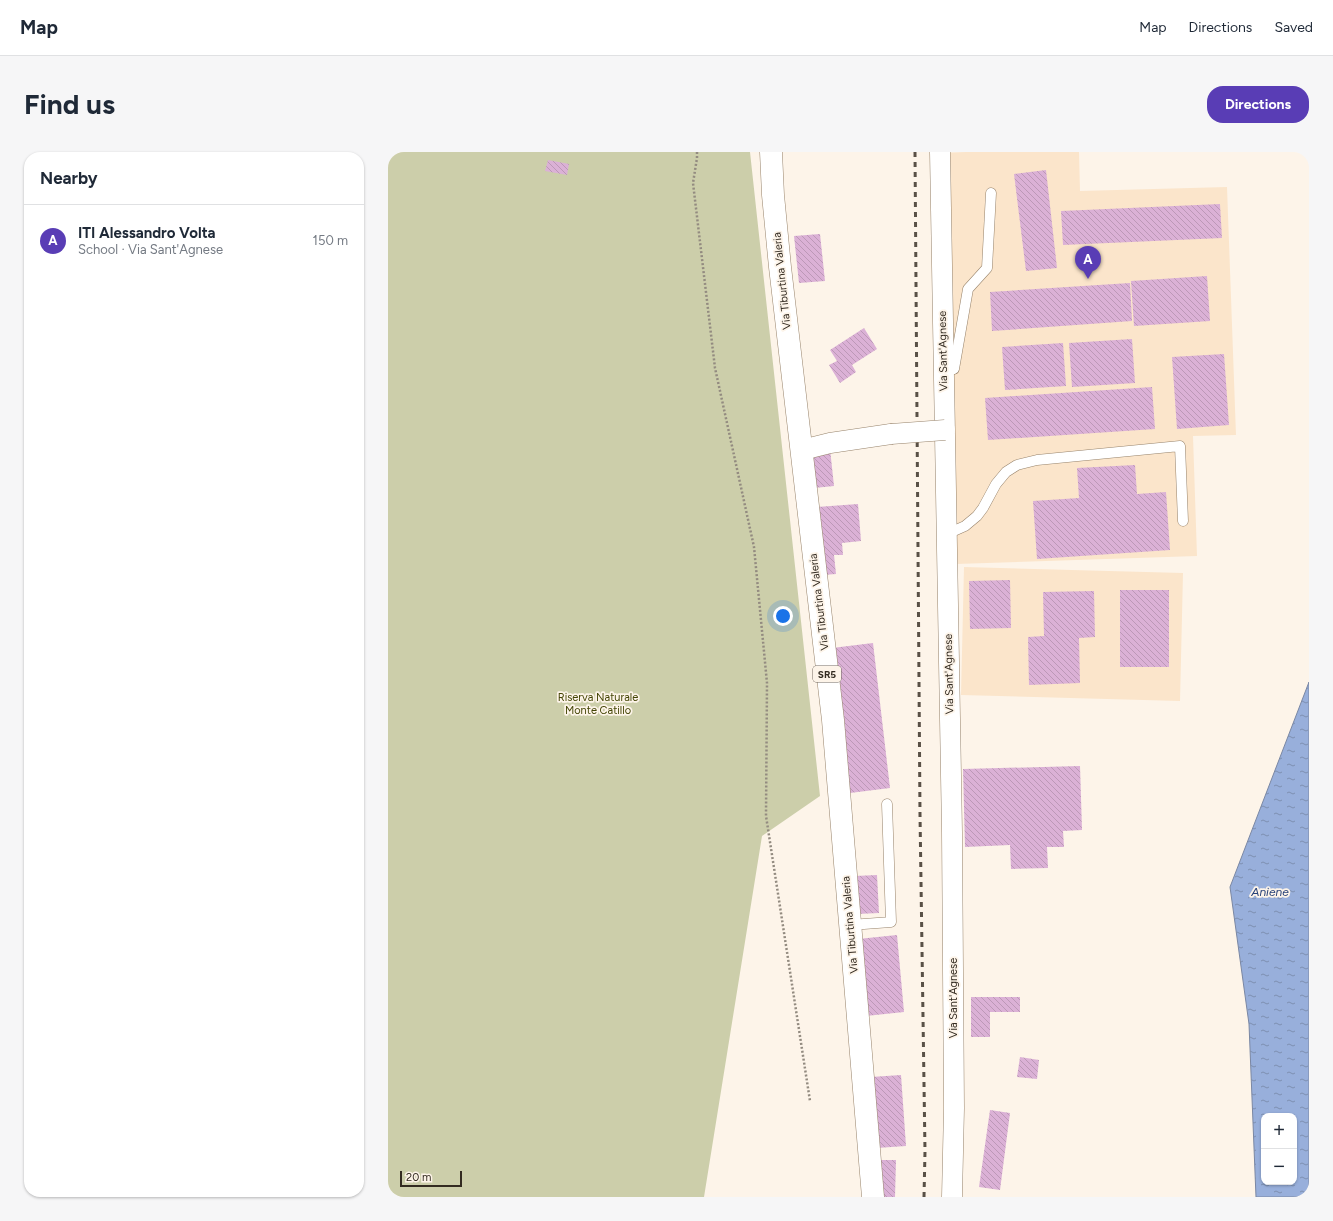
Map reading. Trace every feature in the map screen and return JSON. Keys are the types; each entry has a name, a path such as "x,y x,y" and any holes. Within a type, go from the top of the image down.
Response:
{"main road":[{"name":"Via Tiburtina Valeria","path":"771,152 773,195 780,267 833,720 873,1197"}],"street":[{"name":"Via Sant'Agnese","path":"940,152 953,895 954,1108 952,1197"},
{"path":"802,450 830,443 891,434 945,430"}],"lane":[{"path":"944,372 954,369 968,289 987,268 991,193"},
{"path":"947,534 965,526 977,516 1002,475 1017,464 1037,460 1180,446 1184,522"},
{"path":"850,925 891,922 887,804"}],"path":[{"path":"697,152 693,183 715,368 754,547 767,683 766,816 810,1101"}],"shaded area":[{"path":"1079,152 1080,191 1227,187 1236,435 1193,436 1197,556 956,564 941,153"},
{"path":"964,567 1183,573 1180,701 961,695"}],"green space":[{"name":"Riserva Naturale Monte Catillo","path":"388,152 750,152 820,796 762,836 704,1197 388,1197"}],"water":[{"name":"Aniene","path":"1309,682 1309,1197 1256,1197 1249,1024 1230,887"}],"building":[{"path":"548,160 569,164 567,175 545,171"},
{"path":"1046,170 1057,268 1026,271 1014,174"},
{"path":"1220,204 1222,238 1063,245 1061,211"},
{"path":"820,234 825,281 799,283 794,236"},
{"path":"1207,276 1210,321 1134,326 1131,281"},
{"path":"1130,283 1132,321 992,331 990,292"},
{"path":"864,328 877,349 852,365 856,372 840,383 829,365 837,361 830,350"},
{"path":"1132,339 1135,383 1072,387 1069,343"},
{"path":"1063,343 1066,386 1005,390 1002,347"},
{"path":"1224,354 1229,425 1177,429 1172,357"},
{"path":"1152,387 1155,429 988,440 985,398"},
{"path":"830,449 834,486 814,488 810,451"},
{"path":"1135,465 1137,494 1166,492 1170,550 1037,559 1033,501 1079,498 1077,468"},
{"path":"858,504 861,541 842,543 843,555 834,555 836,574 823,575 817,507"},
{"path":"1010,580 1011,628 970,629 969,581"},
{"path":"1120,590 1169,590 1169,667 1120,667"},
{"path":"1094,591 1095,637 1079,638 1080,683 1029,685 1028,637 1044,636 1043,592"},
{"path":"873,643 890,788 850,793 832,648"},
{"path":"1080,766 1082,830 1063,831 1064,847 1047,847 1048,868 1011,869 1010,845 965,847 963,769"},
{"path":"877,875 879,913 857,914 855,876"},
{"path":"897,935 904,1012 866,1016 858,939"},
{"path":"971,997 1020,997 1020,1012 990,1012 990,1037 971,1037"},
{"path":"1020,1057 1039,1060 1037,1079 1017,1077"},
{"path":"901,1075 906,1146 877,1148 871,1077"},
{"path":"990,1110 1010,1113 1000,1190 979,1187"},
{"path":"879,1160 896,1160 895,1197 882,1197"}],"railway":[{"path":"915,152 920,814 925,1151 924,1197"}],"place":[{"name":"ITI Alessandro Volta","path":"1088,279"}]}
